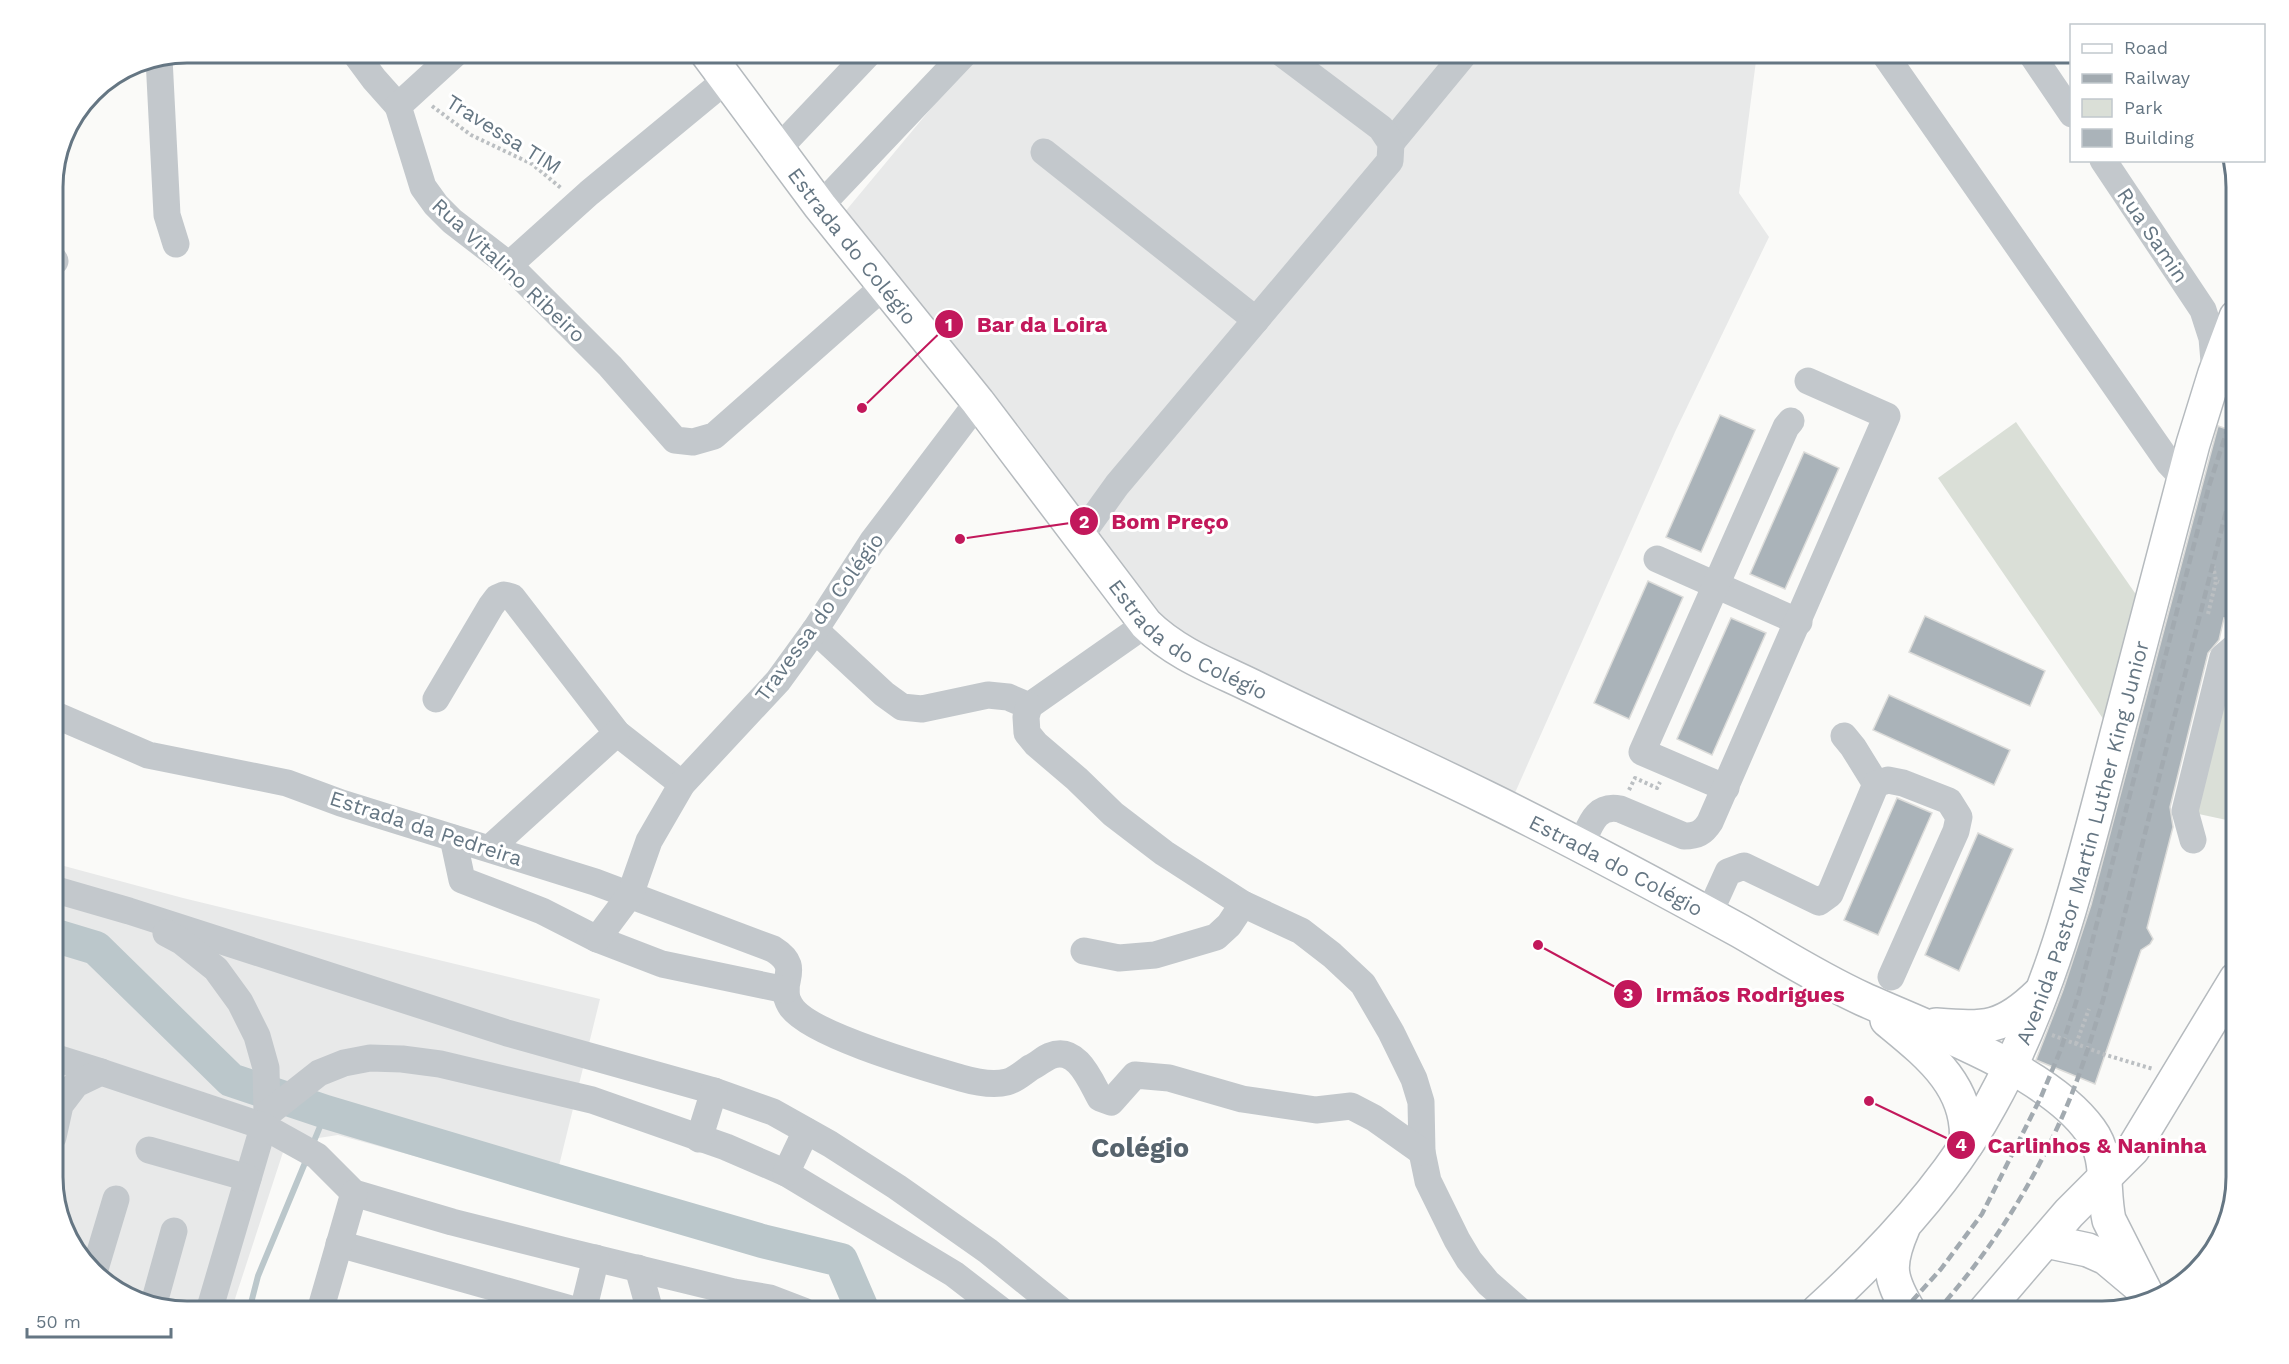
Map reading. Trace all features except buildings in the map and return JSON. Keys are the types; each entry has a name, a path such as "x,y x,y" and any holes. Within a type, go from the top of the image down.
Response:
{"main road":[{"name":"Estrada do Colégio","path":"714,63 820,206 978,402 1079,538 1146,624 1160,638 1182,651 1486,798 1709,914 1861,998 1922,1024 2010,1067 2046,1088 2078,1115 2100,1145 2109,1220 2146,1293"},
{"name":"Avenida Pastor Martin Luther King Junior","path":"1829,1301 1905,1224 1966,1145 1991,1106 2042,990 2079,880 2184,479 2215,373 2226,344"},
{"path":"1922,1024 1990,1026 2008,1020 2042,990"},
{"path":"1992,1301 2069,1213 2133,1149 2226,996"},
{"name":"Estrada do Colégio","path":"1861,998 1916,1044 1941,1069 1964,1109 1967,1122 1966,1145"},
{"path":"1902,1301 1895,1289 1892,1261 1905,1224"},
{"path":"2046,1241 2088,1250 2106,1258 2145,1293"},
{"path":"1842,1301 1860,1291 1873,1290 1890,1296 1896,1301"}],"street":[{"path":"362,63 374,79 406,99 444,63"},
{"path":"778,149 860,63"},
{"path":"820,206 956,63"},
{"path":"1079,538 1117,486 1390,161 1391,143 1382,128 1295,63"},
{"path":"1391,143 1457,63"},
{"path":"1891,63 2169,463 2184,479"},
{"path":"2037,63 2070,111"},
{"path":"159,66 166,204 176,244"},
{"path":"508,265 578,203 726,80"},
{"name":"Rua Vitalino Ribeiro","path":"406,99 423,187 436,205 452,221 508,265 610,366 675,440 693,442 714,435 884,286"},
{"path":"1044,152 1256,320"},
{"name":"Rua Samin","path":"2104,162 2203,310 2212,338 2215,373"},
{"path":"2203,310 2226,311"},
{"path":"1580,847 1598,812 1609,807 1620,809 1684,836 1694,836 1703,832 1710,822 1887,416 1808,381"},
{"name":"Travessa do Colégio","path":"597,939 630,895 649,841 682,784 778,681 815,630 872,542 978,402"},
{"path":"1726,788 1642,752 1785,427 1791,421"},
{"path":"1657,559 1799,622"},
{"path":"436,699 491,606 504,595 512,597 617,733 682,784"},
{"path":"1146,624 1029,706 1026,717 1027,733 1036,744 1113,814 1164,853 1243,904 1301,931 1332,955 1363,984 1392,1032 1414,1079 1421,1102 1422,1152 1428,1181 1469,1260 1488,1283 1509,1301"},
{"path":"815,630 884,694 902,707 922,709 988,695 1008,697 1029,706"},
{"path":"2193,840 2185,811 2223,657 2226,654"},
{"name":"Estrada da Pedreira","path":"63,718 148,755 286,783 341,803 490,848 630,895 773,950 784,957 787,978"},
{"path":"490,848 617,733"},
{"path":"1844,736 1876,784"},
{"path":"1709,914 1728,872 1744,867 1819,902 1830,894 1876,784 1888,780 1903,783 1949,801 1959,817 1956,831 1891,977"},
{"path":"453,838 462,880 542,911 597,939 662,964 787,978 790,1005 799,1016 846,1041 963,1079 987,1083 1008,1082 1052,1055 1068,1055 1083,1065 1100,1098 1111,1102 1135,1075 1169,1078 1242,1099 1316,1110 1351,1106 1374,1118 1422,1152"},
{"path":"63,892 507,1033 714,1091 773,1113 897,1187 970,1238 1049,1301"},
{"path":"1084,951 1119,958 1155,955 1216,937 1229,925 1243,904"},
{"path":"129,911 181,941 216,969 240,1002 257,1036 274,1107 309,1151 354,1193 452,1222 638,1268 734,1301"},
{"path":"211,1301 248,1178 274,1107 319,1073 344,1063 370,1058 440,1064 592,1100 726,1148 786,1173 954,1274 989,1301"},
{"path":"63,1060 101,1071 274,1107"},
{"path":"63,1093 75,1084 101,1071"},
{"path":"699,1138 714,1091"},
{"path":"786,1173 806,1131"},
{"path":"149,1150 248,1178"},
{"path":"323,1301 354,1193"},
{"path":"97,1263 116,1199"},
{"path":"156,1297 174,1231"},
{"path":"339,1244 542,1301"},
{"path":"585,1301 596,1258"},
{"path":"638,1268 647,1301"},
{"path":"745,1301 770,1298 778,1301"}],"path":[{"name":"Travessa TIM","path":"406,99 471,135 532,164 578,203"},
{"path":"2208,614 2218,581 2213,565"},
{"path":"2076,1044 2089,1009"},
{"path":"2047,1034 2178,1078"}],"shaded area":[{"path":"969,63 1756,63 1739,193 1769,237 1675,432 1514,795 1168,638 844,213"},
{"path":"63,866 183,898 600,999 552,1194 338,1135 286,1143 234,1301 171,1300 139,1292 111,1275 89,1253 72,1225 63,1185"}],"green space":[{"path":"2016,422 2144,606 2106,723 1938,478"},
{"path":"2226,693 2226,820 2194,813"}],"waterway":[{"path":"63,938 96,948 231,1080 326,1112 560,1182 762,1241 841,1260 859,1301"},
{"path":"312,1146 326,1112"},
{"path":"252,1301 258,1276 307,1158"}],"railway":[{"path":"1912,1301 1941,1269 1982,1214 2041,1097 2061,1049 2079,993 2209,486 2226,434"},
{"path":"1946,1301 1975,1265 2010,1215 2040,1163 2081,1068 2103,1000 2226,512"}],"place":[{"name":"Bar da Loira","path":"862,408"},
{"name":"Bom Preço","path":"960,539"},
{"name":"Irmãos Rodrigues","path":"1538,945"},
{"name":"Carlinhos & Naninha","path":"1869,1101"}],"district":[{"name":"Colégio","path":"1140,1148"}]}
